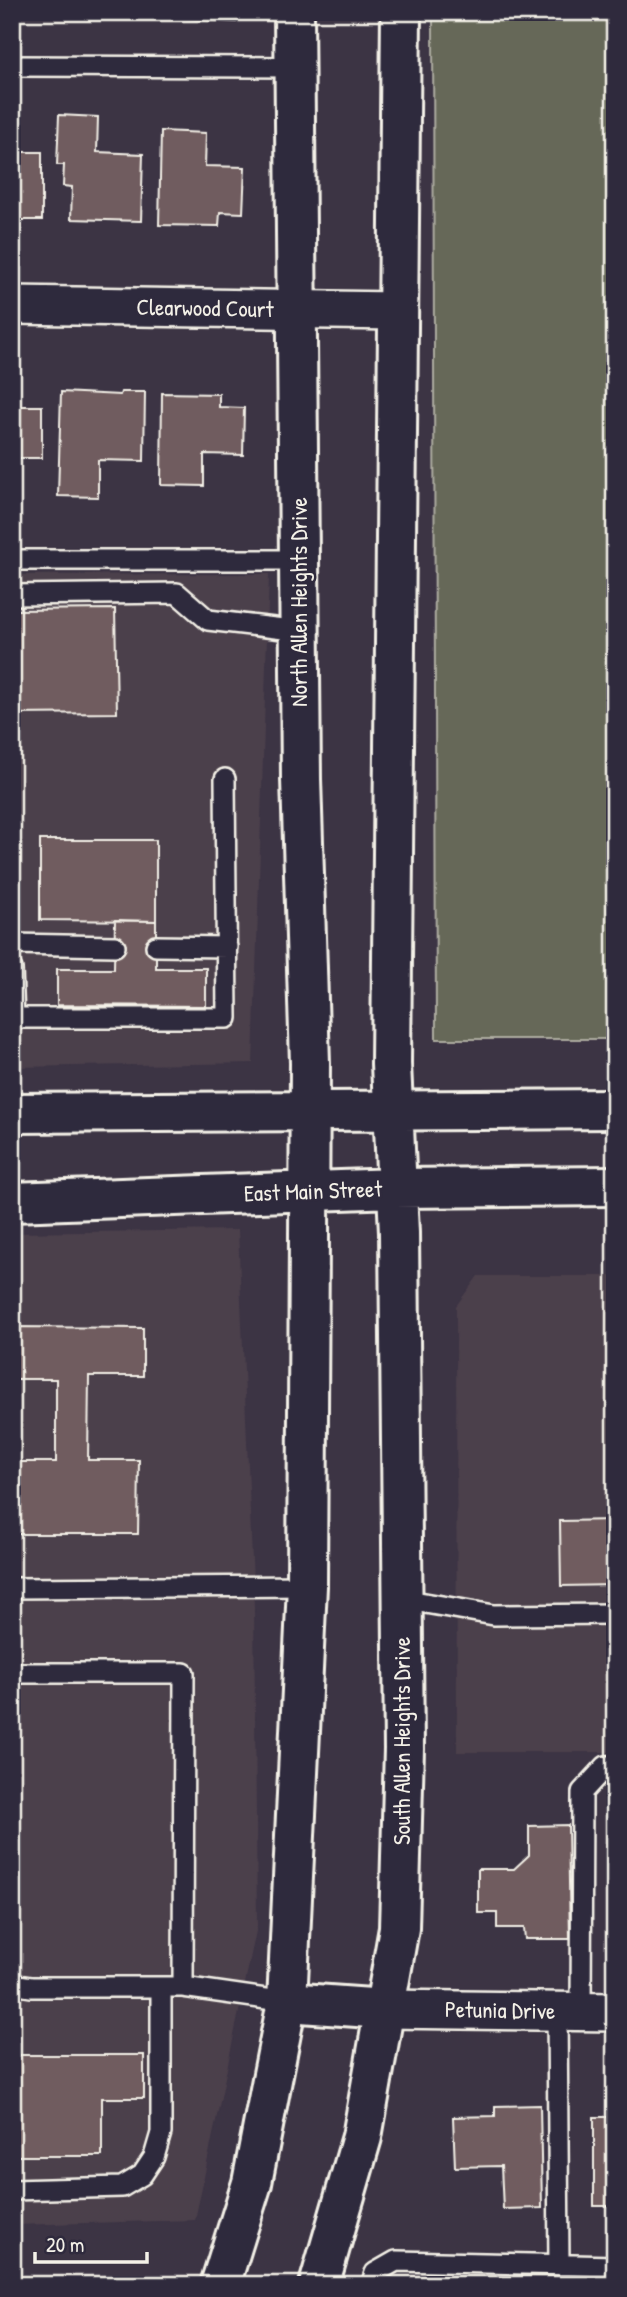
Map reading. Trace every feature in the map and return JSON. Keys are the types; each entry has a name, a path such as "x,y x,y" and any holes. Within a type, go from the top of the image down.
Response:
{"main road":[{"name":"North Allen Heights Drive","path":"294,12 299,631 310,1192"},
{"path":"395,1188 391,1109 401,12"},
{"path":"12,1113 310,1112 391,1109 615,1110"},
{"name":"East Main Street","path":"12,1202 395,1188 615,1186"},
{"name":"South Allen Heights Drive","path":"319,2285 362,2137 399,1928 404,1749 399,1233 395,1188"},
{"path":"220,2285 252,2183 286,2002 307,1586 310,1192"},
{"path":"286,2002 385,2009"}],"street":[{"name":"Clearwood Court","path":"12,305 397,311"},
{"name":"Petunia Drive","path":"385,2009 584,2011"}],"lane":[{"path":"12,66 295,67"},
{"path":"12,560 299,560"},
{"path":"12,595 177,593 208,620 299,631"},
{"path":"12,969 13,1018 227,1018 225,779"},
{"path":"12,944 115,946"},
{"path":"156,946 227,947"},
{"path":"12,1588 307,1586"},
{"path":"402,1599 494,1615 615,1614"},
{"path":"12,1672 184,1673 183,1987"},
{"path":"559,2265 584,2011 582,1792 606,1766 615,1766"},
{"path":"12,1984 31,1987 183,1987 286,2002"},
{"path":"12,2190 122,2187 142,2175 154,2157 161,2133 162,1987"},
{"path":"371,2285 375,2273 396,2261 615,2266"}],"shaded area":[{"path":"269,574 253,1063 12,1067 12,575"},
{"path":"238,1230 254,1608 257,1926 195,2220 12,2225 12,1233"},
{"path":"478,1276 615,1276 615,1752 457,1752 456,1306"}],"green space":[{"path":"433,12 615,12 615,1039 436,1039"}],"building":[{"path":"152,12 236,12 236,22 152,17"},
{"path":"59,115 98,117 97,152 143,154 141,221 71,219 72,187 63,186 64,165 57,165"},
{"path":"161,131 206,133 205,166 245,167 243,213 220,212 219,226 159,225"},
{"path":"12,152 42,152 42,220 12,220"},
{"path":"61,392 120,395 121,392 145,392 144,461 98,460 98,497 58,496"},
{"path":"162,393 219,394 219,407 244,408 243,455 204,454 204,486 161,485"},
{"path":"12,402 16,402 16,406 42,406 42,458 12,458"},
{"path":"115,609 117,713 12,714 12,610"},
{"path":"40,840 156,840 156,921 40,920"},
{"path":"115,920 156,921 156,968 206,968 206,1006 57,1005 57,969 114,969"},
{"path":"12,1327 143,1328 143,1376 89,1376 88,1460 139,1460 138,1534 12,1534 12,1462 56,1462 56,1379 12,1379"},
{"path":"615,1520 615,1585 561,1586 560,1521"},
{"path":"568,1825 570,1939 525,1939 524,1928 497,1928 497,1913 478,1913 478,1869 514,1869 529,1855 529,1826"},
{"path":"12,2055 144,2055 144,2098 102,2098 102,2156 12,2156"},
{"path":"540,2105 542,2208 503,2209 501,2166 455,2167 453,2117 495,2116 495,2106"},
{"path":"594,2117 615,2117 615,2206 594,2206"}]}
